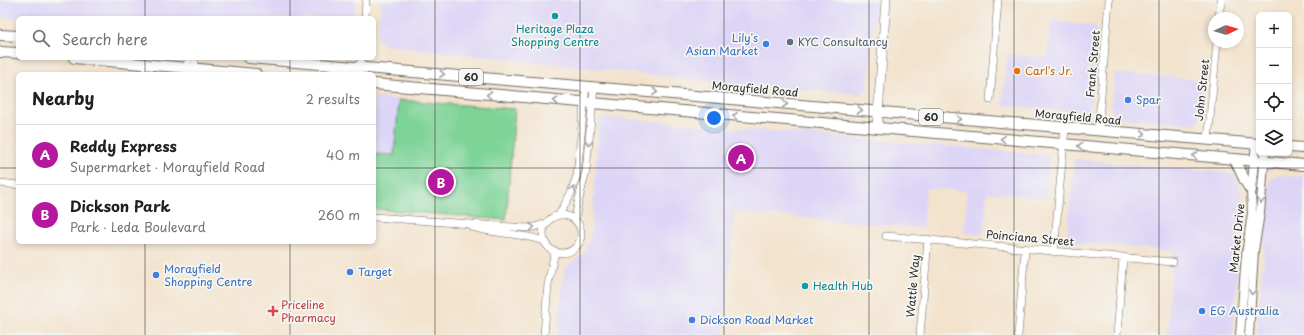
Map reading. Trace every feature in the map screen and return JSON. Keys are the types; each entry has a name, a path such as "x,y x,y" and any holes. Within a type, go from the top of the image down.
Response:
{"main road":[{"path":"877,128 886,0"},
{"path":"0,35 16,36"},
{"path":"0,52 16,53"},
{"path":"90,60 169,70 191,67 224,72"},
{"name":"Morayfield Road","path":"274,60 1256,144"},
{"name":"60","path":"376,84 588,104 1234,159 1261,159 1304,165"},
{"path":"1292,147 1304,148"},
{"path":"1234,159 1239,166 1246,184 1251,190"}],"street":[{"path":"365,16 366,0"},
{"path":"990,100 998,0"},
{"name":"Frank Street","path":"1098,131 1109,0"},
{"path":"1220,12 1221,0"},
{"name":"John Street","path":"1208,140 1216,48"},
{"path":"376,218 526,228 535,227 559,215 571,193 577,175 590,87"},
{"path":"575,220 586,171 588,104"},
{"path":"1054,252 1065,128"},
{"name":"Market Drive","path":"1240,335 1246,255 1252,213 1251,190 1261,159"},
{"name":"Market Drive","path":"1248,335 1254,251 1260,213 1261,159"},
{"path":"0,183 16,185"},
{"path":"464,224 492,231 527,236 546,242 555,251 566,252 571,250 579,242 581,230 575,220 570,217 559,215"},
{"path":"546,242 544,232 547,222"},
{"name":"Poinciana Street","path":"886,236 1173,262"},
{"name":"Wattle Way","path":"920,335 928,239"},
{"path":"1018,335 1025,249"},
{"path":"544,335 548,284 555,251"},
{"path":"1117,335 1123,257"}],"shaded area":[{"path":"0,0 356,0 354,16 16,16 16,19 0,17"},
{"path":"381,0 876,0 868,89 861,94 712,82 384,45 377,38"},
{"path":"1051,21 1097,26 1088,113 1002,105 1007,54 1047,58"},
{"path":"1114,73 1203,80 1200,119 1194,124 1116,118 1111,112"},
{"path":"376,97 399,100 394,155 376,154"},
{"path":"606,117 1049,155 1046,198 987,192 984,234 964,233 967,191 926,188 922,228 734,212 724,335 558,335 565,268 584,253 591,234 599,123 600,120"},
{"path":"1074,159 1229,173 1235,175 1243,196 1233,335 1167,335 1173,251 1070,242 1067,239"},
{"path":"1278,175 1304,177 1304,335 1257,335 1269,183 1272,177"}],"green space":[{"path":"399,100 515,109 506,220 376,209 376,154 394,155"}],"place":[{"name":"Heritage Plaza Shopping Centre","path":"555,16"},
{"name":"KYC Consultancy","path":"790,42"},
{"name":"Lily's Asian Market","path":"766,44"},
{"name":"Carl's Jr.","path":"1017,71"},
{"name":"Spar","path":"1128,100"},
{"name":"Reddy Express","path":"741,158"},
{"name":"Dickson Park","path":"441,182"},
{"name":"Target","path":"350,272"},
{"name":"Morayfield Shopping Centre","path":"156,275"},
{"name":"Health Hub","path":"805,286"},
{"name":"Priceline Pharmacy","path":"273,311"},
{"name":"EG Australia","path":"1202,311"},
{"name":"Dickson Road Market","path":"692,320"}]}
